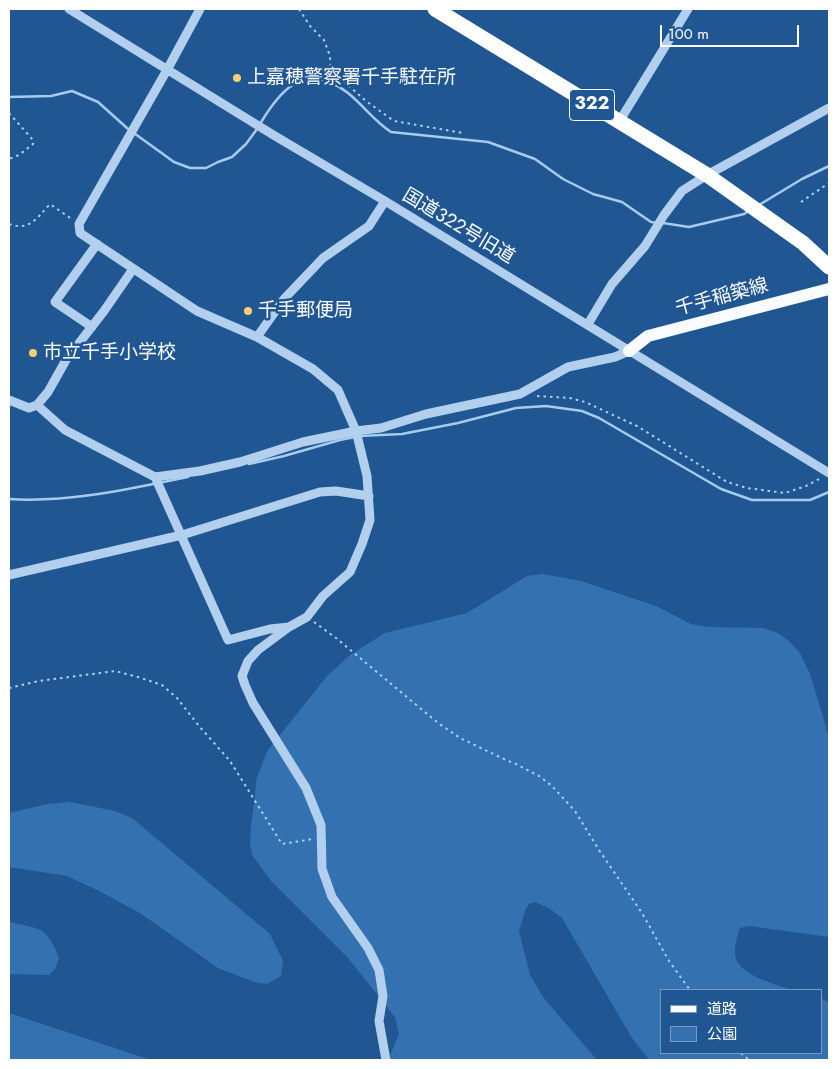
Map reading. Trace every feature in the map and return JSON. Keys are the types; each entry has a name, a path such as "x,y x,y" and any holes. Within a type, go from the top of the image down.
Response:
{"highway":[{"name":"322","path":"435,9 707,175 803,242 829,267"}],"main road":[{"name":"千手稲築線","path":"629,351 648,336 829,289"}],"street":[{"name":"国道322号旧道","path":"69,9 827,471"},
{"path":"200,9 79,224 80,233 197,311 257,337 329,380 338,390 356,431 367,476 370,520 350,572 323,596 307,617 289,627 258,650 248,661 242,676 253,703 306,788 321,825 322,868 332,897 368,948 379,970 382,996 379,1021 386,1060"},
{"path":"619,122 688,9"},
{"path":"588,324 612,284 645,246 682,191 707,175 829,108"},
{"path":"257,337 284,299 323,258 369,226 385,201"},
{"path":"92,327 55,302 97,244"},
{"path":"9,400 30,408 37,405 48,392 66,360 133,269"},
{"path":"155,478 232,464 303,442 381,428 435,412 520,394 568,367 615,357 629,351"},
{"path":"37,405 65,430 155,478 228,640 270,629 289,627"},
{"path":"9,575 182,535 320,492 336,491 369,496"}],"path":[{"path":"299,9 310,26 324,40 330,56 331,76 341,79 366,102 394,121 463,133"},
{"path":"9,113 33,140 33,144 19,155 9,159"},
{"path":"801,202 829,183"},
{"path":"9,224 20,228 30,225 50,204 79,224"},
{"path":"520,394 570,398 585,402 637,426 727,482 746,488 785,493 806,486 821,478 827,471"},
{"path":"307,617 336,638 438,723 460,738 539,776 552,786 575,812 642,913 669,962 689,989"},
{"path":"9,688 39,681 115,671 162,685 177,698 230,760 282,844 321,838"}],"green space":[{"path":"543,574 581,581 656,606 691,624 708,627 763,628 778,633 800,653 810,674 829,737 829,937 749,926 740,928 735,951 736,959 740,965 752,975 790,989 660,989 660,1054 823,1054 823,999 829,1002 829,1060 649,1060 632,1038 562,918 549,908 535,902 529,904 526,908 519,931 530,975 543,997 597,1060 388,1060 399,1034 395,1017 348,958 271,881 252,855 250,843 251,826 257,777 268,750 327,676 350,655 385,633 467,613 527,576"},
{"path":"70,802 115,811 132,818 270,934 283,961 281,976 267,984 257,983 218,968 140,913 99,891 67,876 9,867 9,813 47,804"},
{"path":"9,922 35,928 46,934 59,958 55,969 49,975 9,974"},
{"path":"9,1013 148,1059 151,1060 9,1060"}],"waterway":[{"path":"260,124 286,89 308,79 320,79 348,93 391,132 488,142 535,159 563,179 593,194 622,202 651,222 657,223"},
{"path":"9,97 51,96 72,91 98,102 127,128 174,162 190,168 206,168 232,157 246,144 257,129"},
{"path":"759,205 802,179 829,166"},
{"path":"663,223 689,227 744,214 750,210"},
{"path":"249,464 360,436 402,434 458,423 516,408 546,406 582,411 599,418 721,489 752,500 810,500 829,492"},
{"path":"9,499 31,500 76,497 188,477"}],"place":[{"name":"上嘉穂警察署千手駐在所","path":"237,78"},
{"name":"千手郵便局","path":"248,311"},
{"name":"市立千手小学校","path":"33,353"}]}
